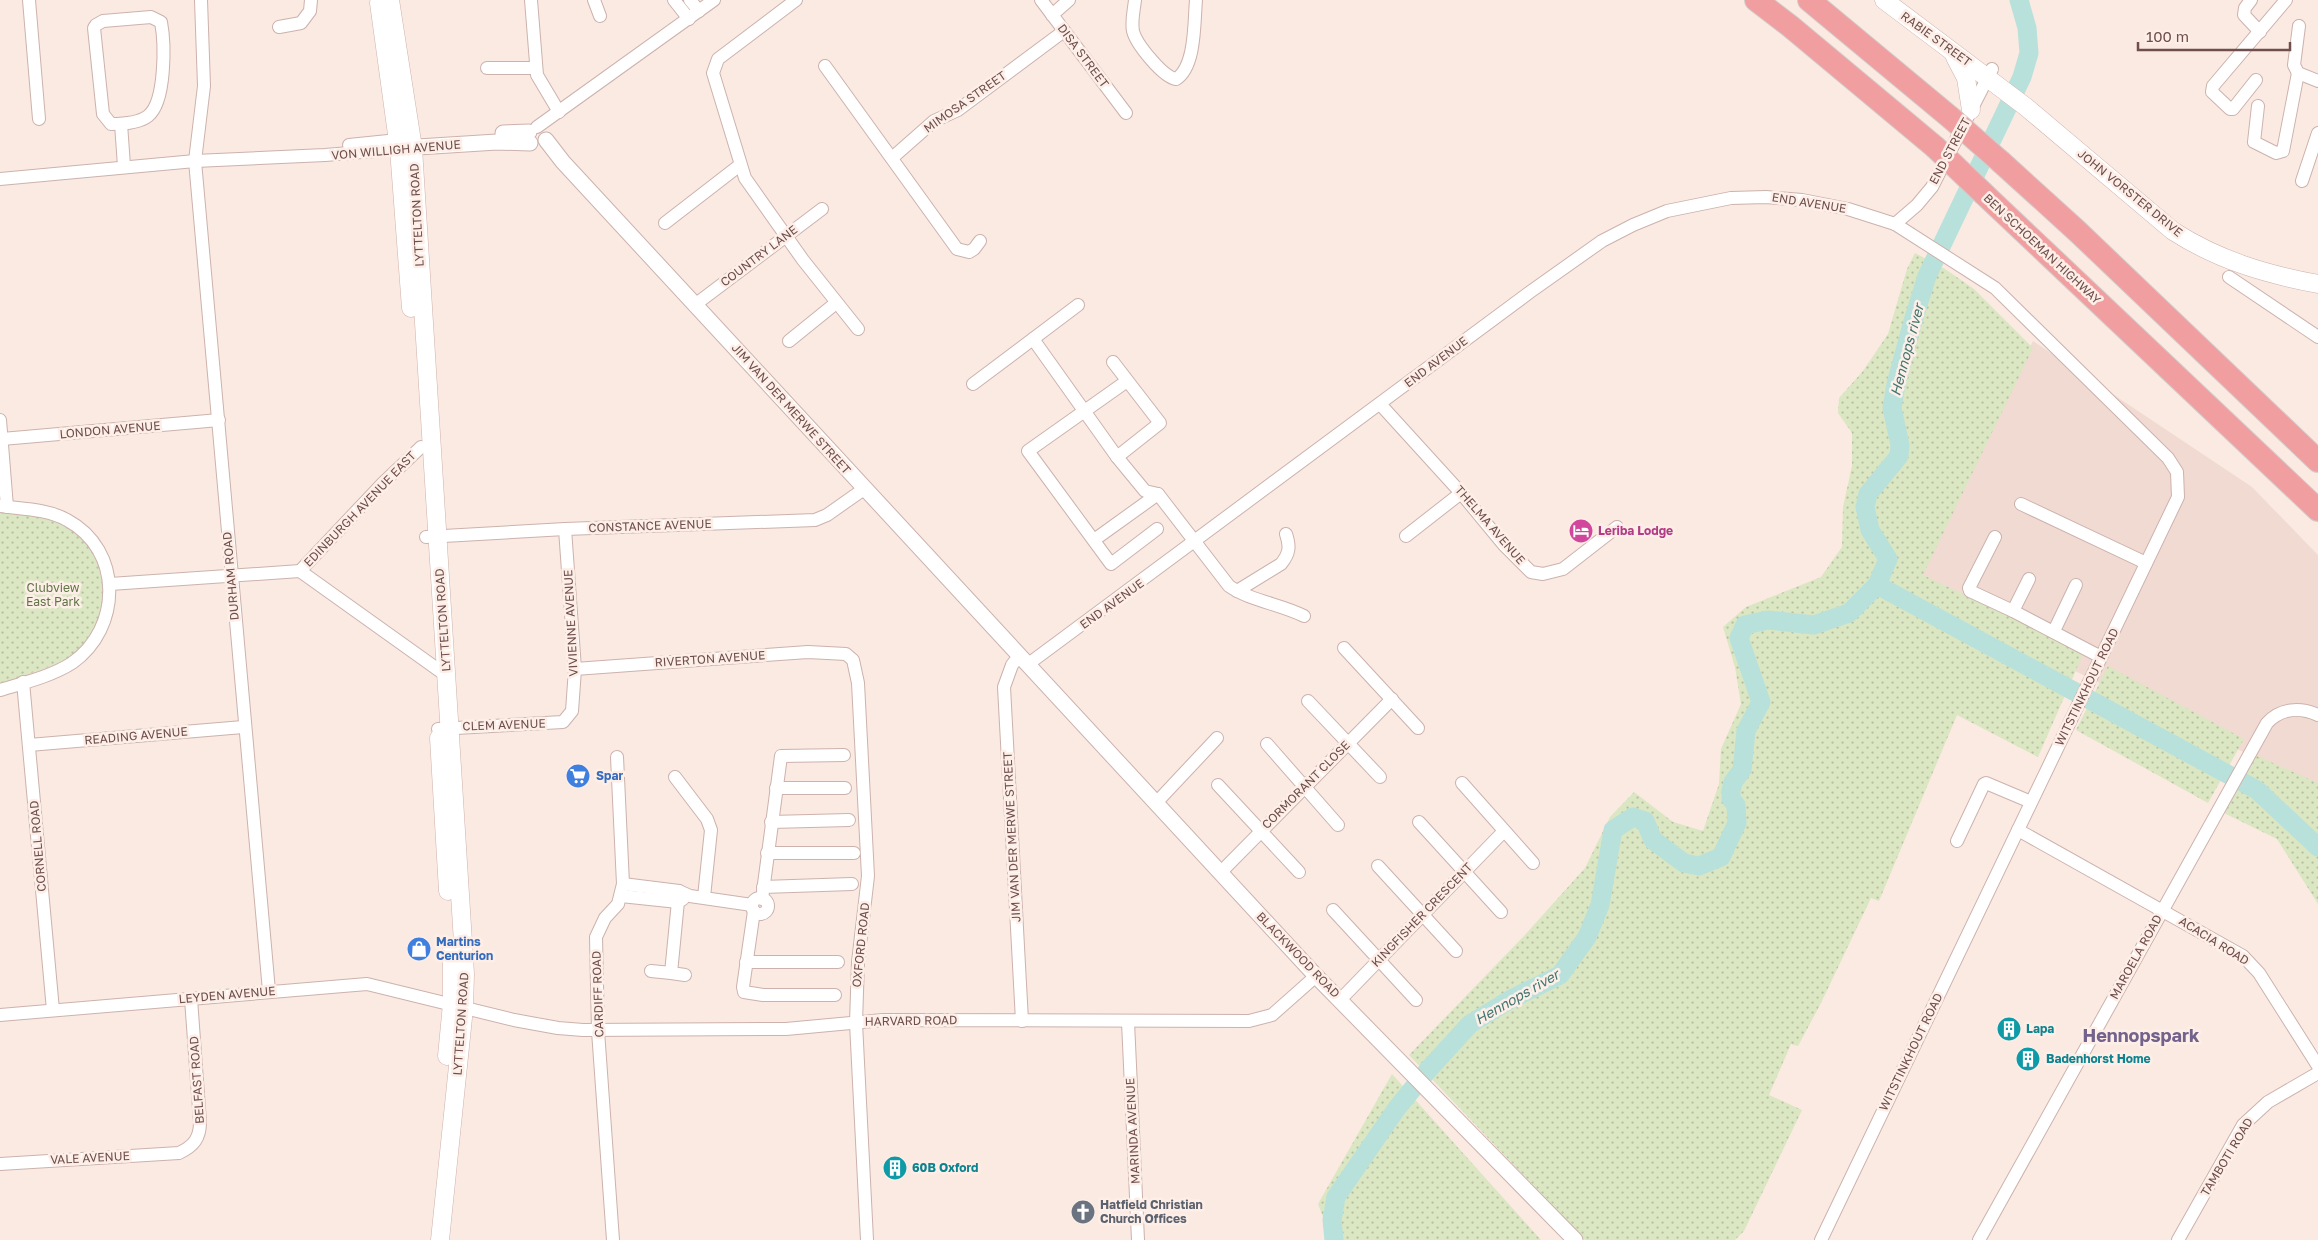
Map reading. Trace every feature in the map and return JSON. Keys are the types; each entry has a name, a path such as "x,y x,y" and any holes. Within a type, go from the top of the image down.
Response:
{"highway":[{"name":"BEN SCHOEMAN HIGHWAY","path":"1756,0 1935,147 2318,510"},
{"path":"1809,0 1961,114 2001,162 2077,231 2318,461"}],"main road":[{"name":"LYTTELTON ROAD","path":"379,0 405,144 421,447 432,536"},
{"name":"LYTTELTON ROAD","path":"390,0 405,144 432,536 444,728 453,965 458,1006 440,1240"},
{"name":"RABIE STREET","path":"1884,0 1946,46 1996,78"},
{"name":"RABIE STREET","path":"1897,0 1996,78"},
{"path":"1946,46 1958,61 1966,78 1961,114"},
{"name":"JOHN VORSTER DRIVE","path":"1996,78 2175,228 2217,251 2240,260 2262,267 2318,279"},
{"name":"JOHN VORSTER DRIVE","path":"2028,103 2155,218 2193,244 2215,255 2260,272 2318,284"},
{"name":"LYTTELTON ROAD","path":"429,1240 458,1006"}],"street":[{"path":"29,0 39,119"},
{"name":"DURHAM ROAD","path":"201,0 204,86 194,160 219,420 243,727 268,992"},
{"path":"279,27 301,23 310,11 311,0"},
{"path":"532,0 535,68 557,114"},
{"path":"594,0 600,16"},
{"path":"674,0 694,15"},
{"path":"690,0 694,15"},
{"path":"538,137 557,114 714,0"},
{"path":"796,0 725,53 714,65 716,82 732,132 740,166 750,187 836,303 858,329"},
{"name":"DISA STREET","path":"1041,0 1126,112"},
{"path":"1052,15 1069,0"},
{"path":"1135,0 1132,22 1134,34 1164,74 1176,79 1185,70 1191,55 1196,0"},
{"path":"2251,0 2245,8 2244,15 2260,32"},
{"path":"2256,80 2233,109 2212,92 2213,86 2286,0"},
{"path":"150,17 161,22 163,32 161,85 158,102 152,112 142,120 121,124 111,124 103,114 94,28 96,24 103,21 150,17"},
{"path":"2299,26 2294,65 2298,72 2318,81"},
{"name":"MIMOSA STREET","path":"892,158 934,121 958,110 1064,31"},
{"path":"825,66 957,249 969,252 980,241"},
{"path":"487,68 535,68"},
{"path":"2258,106 2254,142 2276,153 2283,151 2298,72"},
{"name":"END STREET","path":"1895,224 1917,205 1932,187 1961,114 1996,78"},
{"path":"121,124 124,166"},
{"path":"2302,181 2318,133"},
{"name":"VON WILLIGH AVENUE","path":"0,179 194,160 325,155 405,144 497,142 538,137"},
{"name":"JIM VAN DER MERWE STREET","path":"538,137 696,304 1023,661 1012,665 1004,687 1022,1021"},
{"path":"665,223 740,166"},
{"name":"END AVENUE","path":"1023,661 1195,543 1602,241 1633,225 1667,211 1731,198 1766,197 1802,200 1848,209 1895,224"},
{"name":"COUNTRY LANE","path":"696,304 822,209"},
{"name":"WITSTINKHOUT ROAD","path":"1821,1240 2178,497 2179,480 2173,464 2008,299 1950,257 1895,224"},
{"path":"2229,277 2318,337"},
{"path":"789,341 836,303"},
{"path":"973,384 1078,305"},
{"path":"1033,339 1117,457 1144,491 1158,494 1230,586 1237,591 1290,609 1304,616"},
{"path":"1113,362 1160,423 1117,457"},
{"path":"1127,381 1028,451 1111,564 1158,529"},
{"name":"THELMA AVENUE","path":"1380,404 1461,493 1504,545 1532,572 1537,574 1553,573 1563,569 1617,527"},
{"path":"0,420 4,507 58,515 82,530 95,543 105,562 110,584 110,602 106,617 93,643 70,664 0,690"},
{"name":"LONDON AVENUE","path":"2,439 219,420"},
{"name":"EDINBURGH AVENUE EAST","path":"300,571 383,483 421,447"},
{"name":"CONSTANCE AVENUE","path":"432,536 815,520 827,515 864,489"},
{"path":"1406,536 1461,493"},
{"path":"1094,540 1158,494"},
{"path":"2021,504 2146,563"},
{"name":"VIVIENNE AVENUE","path":"565,529 575,669 574,703 568,717"},
{"path":"1237,591 1281,564 1287,557 1289,544 1286,534"},
{"path":"1995,537 1969,588 1970,591 2054,631 2100,658"},
{"path":"110,584 300,571 441,672"},
{"path":"2013,611 2029,579"},
{"path":"2054,631 2076,585"},
{"path":"1344,648 1418,728"},
{"name":"RIVERTON AVENUE","path":"575,669 808,652 846,654"},
{"name":"OXFORD ROAD","path":"846,654 853,660 858,683 868,857 867,892 858,962 856,1023 867,1240"},
{"name":"BLACKWOOD ROAD","path":"1023,661 1316,976 1575,1240"},
{"name":"CORNELL ROAD","path":"23,682 53,1010"},
{"name":"CORMORANT CLOSE","path":"1221,872 1392,699"},
{"path":"1308,701 1380,777"},
{"name":"MAROELA ROAD","path":"1979,1240 2161,910 2267,723 2275,715 2294,710 2303,710 2318,715"},
{"name":"CLEM AVENUE","path":"444,728 551,724 563,722 568,717"},
{"name":"READING AVENUE","path":"29,745 243,727"},
{"path":"1156,803 1217,738"},
{"path":"1268,744 1338,825"},
{"path":"835,995 747,994 743,986 767,853 780,759 785,754 844,755"},
{"path":"617,756 622,890 682,896 758,900 852,884"},
{"path":"675,777 707,819 711,830 704,897"},
{"path":"1462,783 1533,863"},
{"path":"1957,841 1984,784 1986,783 2031,802"},
{"path":"1218,785 1299,872"},
{"path":"776,788 845,788"},
{"path":"771,822 849,820"},
{"path":"1419,822 1502,912"},
{"name":"ACACIA ROAD","path":"2018,830 2231,949 2252,964 2318,1066"},
{"name":"KINGFISHER CRESCENT","path":"1340,1000 1424,916 1504,831"},
{"path":"767,853 854,853"},
{"path":"1378,866 1456,951"},
{"name":"CARDIFF ROAD","path":"613,1240 598,1031 596,937 600,926 622,890"},
{"path":"671,973 682,896"},
{"path":"1333,910 1416,1000"},
{"path":"746,962 838,962"},
{"path":"651,971 686,975"},
{"name":"HARVARD ROAD","path":"458,1006 558,1028 598,1031 786,1029 884,1020 1128,1022 1261,1019 1279,1009 1316,976"},
{"name":"LEYDEN AVENUE","path":"0,1015 367,984 458,1006"},
{"name":"BELFAST ROAD","path":"179,1153 190,1148 200,1131 191,998"},
{"name":"MARINDA AVENUE","path":"1128,1022 1138,1240"},
{"name":"TAMBOTI ROAD","path":"2178,1240 2243,1125 2268,1102 2318,1073"},
{"name":"VALE AVENUE","path":"0,1164 179,1153"}],"shaded area":[{"path":"2033,341 2252,487 2318,555 2318,788 1905,589"}],"green space":[{"path":"1915,253 1945,269 1974,289 2033,348 1923,575 2084,652 2038,757 1957,715 1879,901 1871,898 1821,1003 1798,1046 1791,1044 1769,1095 1802,1110 1744,1231 1735,1240 1585,1240 1409,1055 1523,937 1585,868 1610,817 1634,792 1673,822 1703,831 1719,784 1721,749 1741,704 1735,667 1723,627 1746,607 1821,577 1842,547 1843,507 1852,466 1852,433 1838,413 1839,398 1863,371 1888,334 1907,269"},
{"name":"Clubview East Park","path":"0,511 51,519 66,524 89,544 104,575 102,616 80,650 60,663 0,684"},
{"path":"2108,666 2244,739 2208,803 2076,730"},
{"path":"2255,755 2318,783 2318,904 2277,839 2222,812"},
{"path":"1392,1074 1541,1240 1332,1240 1318,1204"}],"waterway":[{"name":"Hennops river","path":"1334,1240 1332,1220 1336,1197 1397,1108 1428,1070 1470,1024 1511,999 1560,975 1587,937 1600,905 1613,830 1633,817 1645,821 1653,840 1684,863 1699,866 1721,857 1737,823 1736,805 1731,799 1731,791 1733,782 1742,770 1746,731 1761,702 1739,638 1745,625 1768,620 1814,625 1849,613 1877,585 1888,559 1870,530 1865,507 1868,494 1899,456 1900,445 1892,408 1896,384 1927,276 2022,77 2029,53 2027,28 2019,0"},
{"path":"1877,585 2257,790 2318,847"}],"place":[{"name":"Leriba Lodge","path":"1581,531"},
{"name":"Spar","path":"578,776"},
{"name":"Martins Centurion","path":"419,949"},
{"name":"Lapa","path":"2009,1029"},
{"name":"Badenhorst Home","path":"2028,1059"},
{"name":"60B Oxford","path":"895,1168"},
{"name":"Hatfield Christian Church Offices","path":"1083,1212"}],"district":[{"name":"Hennopspark","path":"2141,1036"}]}
